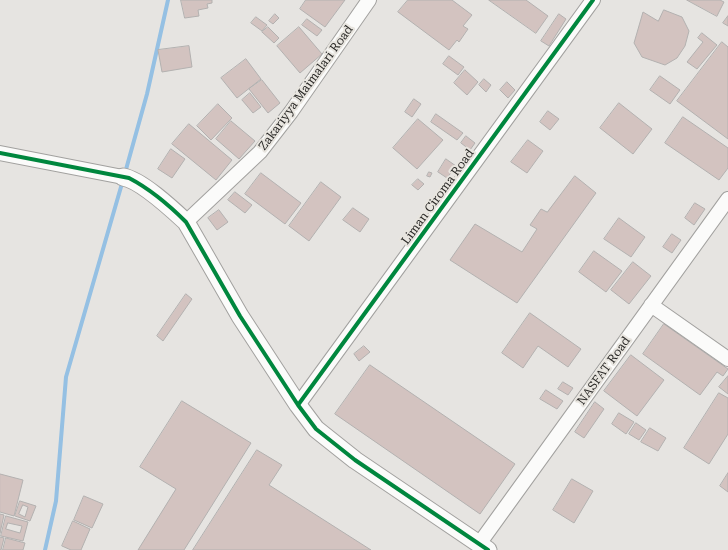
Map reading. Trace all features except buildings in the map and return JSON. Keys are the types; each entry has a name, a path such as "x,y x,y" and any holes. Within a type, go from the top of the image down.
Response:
{"street":[{"name":"Zakariyya Maimalari Road","path":"186,222 260,152 291,112 369,0"},
{"name":"Liman Ciroma Road","path":"298,406 594,0"},
{"path":"0,153 129,179 174,210 186,222 240,316 298,406 316,429 355,460 484,547"},
{"name":"NASFAT Road","path":"484,547 651,305 728,199"},
{"path":"651,305 728,359"}],"waterway":[{"path":"125,173 147,94 168,0"},
{"path":"45,550 56,501 66,377 123,180"}],"cycle path":[{"path":"298,405 593,0"},
{"path":"0,153 129,178 159,198 186,222 240,316 298,405 316,429 355,460 488,550"}]}
